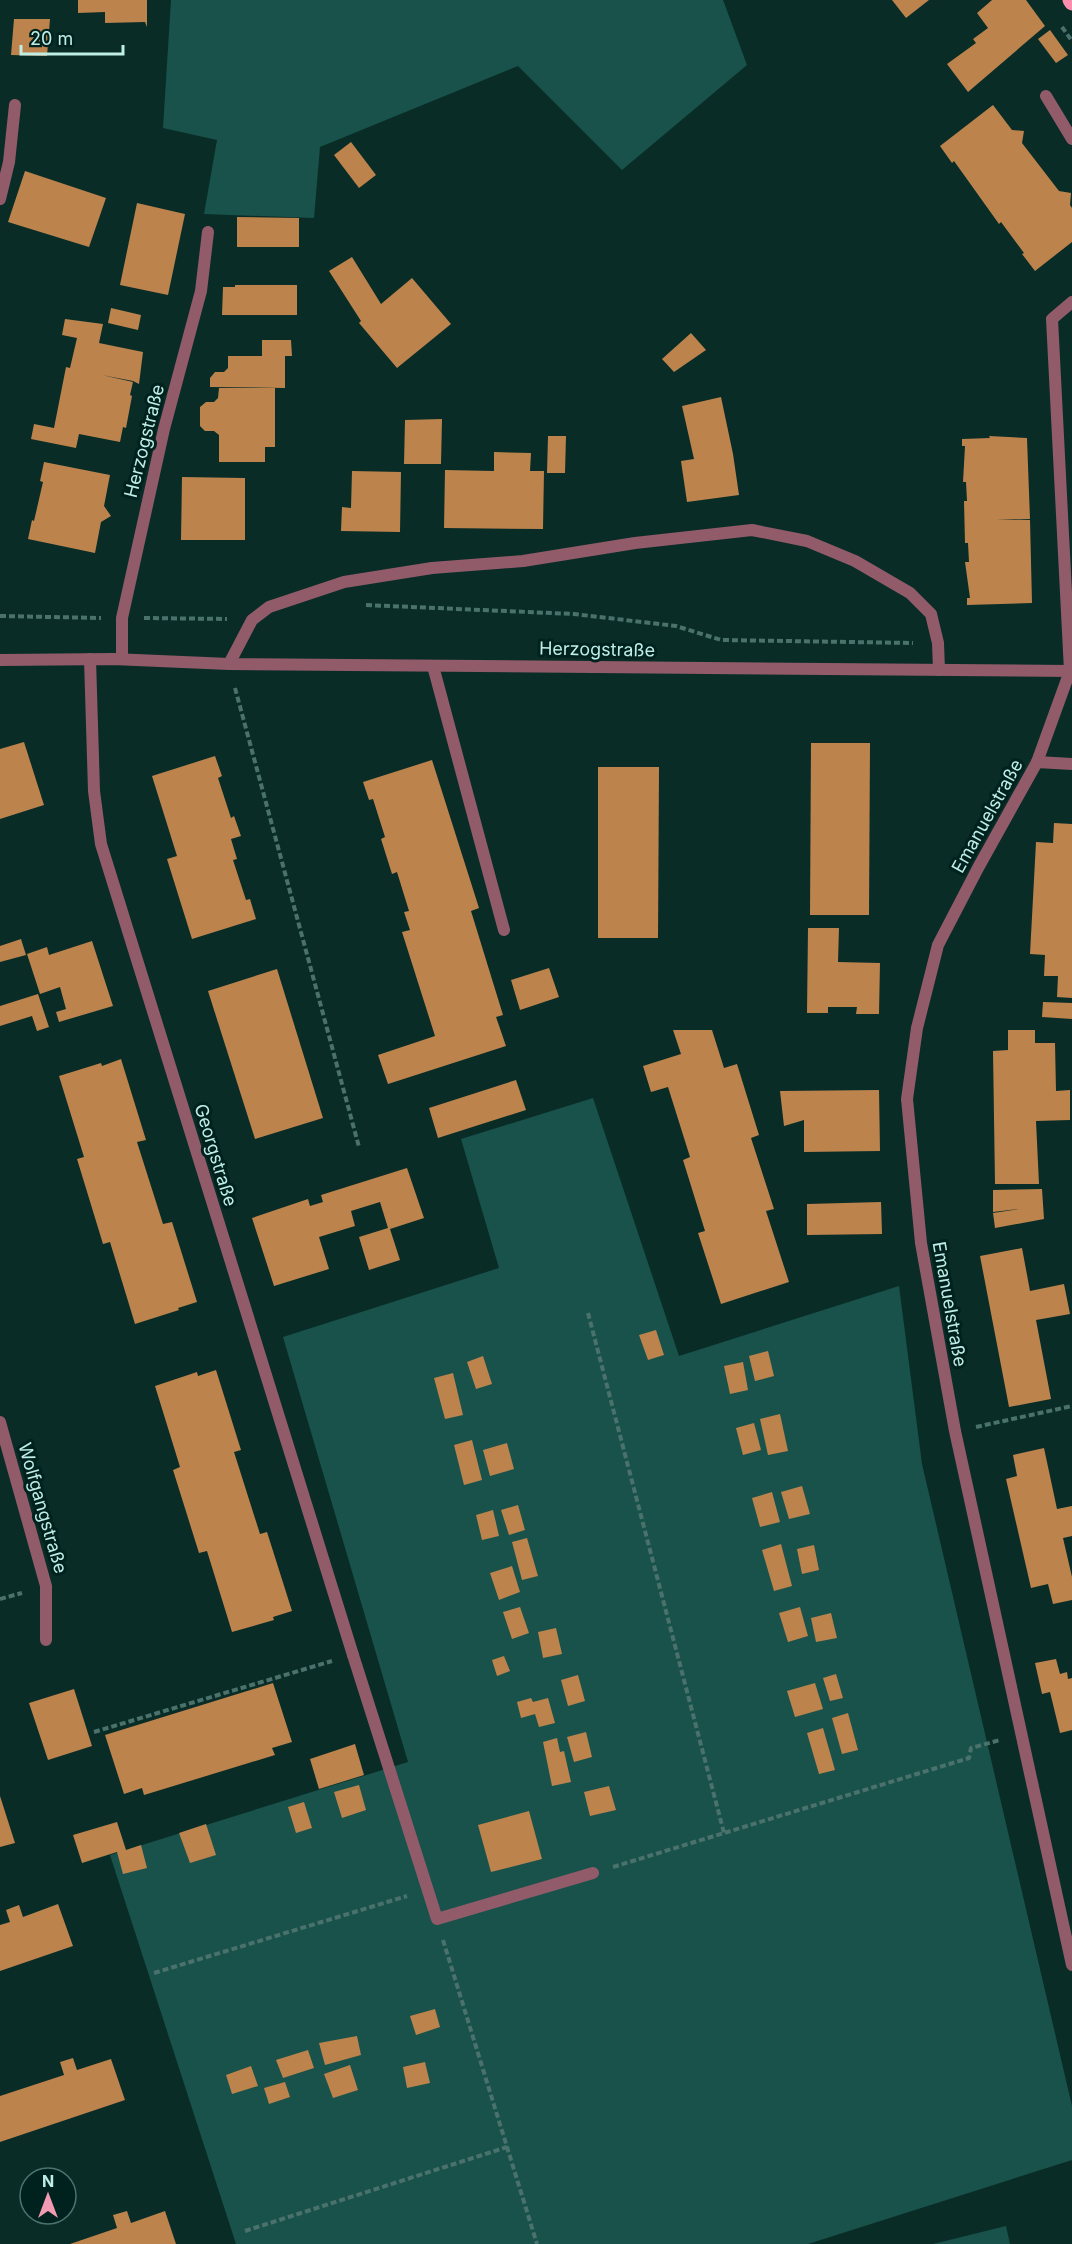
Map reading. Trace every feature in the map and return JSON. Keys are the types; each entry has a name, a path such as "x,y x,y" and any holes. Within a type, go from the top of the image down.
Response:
{"street":[{"path":"1046,96 1072,139"},
{"path":"0,199 9,162 15,105"},
{"name":"Herzogstraße","path":"122,659 122,618 164,429 201,291 208,232"},
{"path":"1071,671 1067,518 1052,319 1072,302"},
{"path":"229,664 252,620 269,607 344,582 432,568 523,561 635,543 752,530 807,541 855,561 910,593 931,614 938,643 939,670"},
{"name":"Georgstraße","path":"90,659 94,791 101,844 437,1919"},
{"name":"Herzogstraße","path":"0,660 122,659 229,664 1071,671"},
{"path":"433,666 504,930"},
{"name":"Emanuelstraße","path":"1071,671 1037,762 938,945 917,1028 907,1099 921,1243 956,1431 1021,1735 1070,1941 1072,1965"},
{"path":"1037,762 1072,764"},
{"name":"Wolfgangstraße","path":"0,1422 46,1586 46,1640"},
{"path":"437,1919 593,1873"}],"path":[{"path":"362,605 574,614 676,626 721,640 938,643"},
{"path":"0,616 252,620"},
{"path":"229,664 359,1147"},
{"path":"588,1313 724,1833"},
{"path":"956,1431 1072,1406"},
{"path":"94,1732 353,1655"},
{"path":"593,1873 969,1758 971,1748 1021,1735"},
{"path":"154,1973 427,1890"},
{"path":"437,1919 537,2244"},
{"path":"245,2231 507,2147"}],"shaded area":[{"path":"171,0 723,0 747,65 622,170 518,66 320,147 314,218 204,214 217,140 163,128"},
{"path":"593,1098 679,1356 899,1286 922,1464 1072,2106 1072,2160 808,2244 236,2244 110,1855 408,1762 283,1337 499,1268 461,1139"},
{"path":"1006,2226 1010,2244 933,2244"}],"building":[{"path":"78,0 147,0 147,27 145,22 105,23 105,12 78,13"},
{"path":"892,0 929,0 906,18"},
{"path":"992,0 1026,0 1045,26 968,92 947,64 976,43 973,39 988,28 977,13"},
{"path":"14,19 50,19 47,56 11,55"},
{"path":"1050,30 1068,55 1056,63 1038,39"},
{"path":"993,105 1012,130 1024,131 1022,143 1059,191 1071,193 1072,242 1035,271 1001,222 999,224 954,161 952,163 940,146"},
{"path":"351,142 376,175 359,188 334,155"},
{"path":"25,171 106,198 89,247 8,222"},
{"path":"137,203 185,214 168,295 120,285"},
{"path":"237,217 299,218 299,247 237,247"},
{"path":"352,257 381,304 412,278 451,324 397,368 359,323 361,321 329,271"},
{"path":"235,285 297,285 297,315 222,315 223,287 235,287"},
{"path":"111,308 141,315 138,330 108,323"},
{"path":"65,319 103,324 99,343 143,352 139,384 133,381 102,375 133,382 126,428 123,427 120,442 79,434 76,448 31,439 34,424 54,428 66,367 70,368 77,338 62,335"},
{"path":"691,333 706,350 674,372 662,359"},
{"path":"262,340 291,340 292,356 285,356 285,388 210,387 210,378 215,372 224,372 228,368 228,356 262,356"},
{"path":"219,388 275,388 275,447 265,447 265,462 219,462 219,435 214,431 205,431 200,426 200,407 218,398"},
{"path":"721,397 739,495 687,502 681,461 694,459 682,406"},
{"path":"442,419 441,464 404,464 405,420"},
{"path":"548,436 566,436 565,473 547,473"},
{"path":"989,436 1027,438 1030,519 996,520 1030,520 1032,603 967,605 967,598 970,598 965,562 969,562 968,543 965,543 964,501 967,501 966,482 963,482 965,446 962,446 962,439 990,438"},
{"path":"494,452 531,453 530,471 544,471 543,529 444,528 445,470 494,471"},
{"path":"44,462 110,475 104,506 111,516 101,522 95,553 28,539 43,482 40,481"},
{"path":"352,471 401,472 400,532 341,531 342,507 351,508"},
{"path":"182,477 245,478 245,540 181,540"},
{"path":"24,742 44,805 0,819 0,749"},
{"path":"811,743 870,743 869,915 810,915"},
{"path":"215,756 222,776 218,778 231,818 234,816 241,836 231,839 237,859 233,860 246,900 250,899 256,919 192,939 167,859 177,856 152,776"},
{"path":"432,760 479,908 471,911 503,1015 496,1017 506,1046 388,1084 378,1055 435,1036 402,932 410,930 404,912 409,911 397,872 392,874 381,839 385,837 373,799 369,800 363,782"},
{"path":"598,767 659,767 658,938 598,938"},
{"path":"1054,823 1072,824 1072,998 1057,997 1058,976 1044,976 1045,955 1030,954 1036,842 1053,843"},
{"path":"808,928 839,928 838,962 880,963 879,1014 856,1014 857,1007 828,1007 828,1013 807,1013"},
{"path":"21,939 26,955 0,962 0,946"},
{"path":"92,941 113,1006 59,1022 56,1012 66,1009 60,987 40,994 27,954 47,947 49,955"},
{"path":"549,968 559,997 520,1010 511,980"},
{"path":"277,969 323,1118 255,1139 208,991"},
{"path":"38,994 49,1027 37,1031 32,1016 0,1026 0,1006"},
{"path":"1043,1002 1072,1003 1072,1019 1042,1017"},
{"path":"673,1030 712,1030 724,1068 737,1064 759,1135 751,1138 774,1209 766,1211 789,1282 721,1304 698,1233 705,1231 683,1160 690,1157 668,1087 651,1092 643,1066 681,1054"},
{"path":"1008,1030 1035,1030 1035,1043 1055,1043 1056,1091 1070,1090 1070,1120 1036,1121 1039,1184 995,1184 993,1051 1008,1050"},
{"path":"121,1059 146,1140 137,1142 163,1224 172,1222 197,1302 135,1324 110,1242 103,1244 77,1159 84,1157 59,1076"},
{"path":"516,1080 526,1110 438,1138 429,1108"},
{"path":"879,1090 880,1151 804,1152 804,1120 784,1126 780,1091"},
{"path":"407,1168 424,1218 390,1229 400,1260 369,1270 359,1237 388,1228 380,1202 351,1211 355,1226 319,1237 329,1269 274,1286 252,1218 308,1199 310,1206 323,1202 321,1195"},
{"path":"1042,1189 1044,1219 995,1228 993,1213 1019,1209 993,1212 993,1190"},
{"path":"881,1202 882,1234 807,1235 807,1204"},
{"path":"1022,1248 1030,1291 1064,1284 1070,1314 1036,1320 1051,1399 1009,1407 980,1256"},
{"path":"656,1330 664,1355 648,1360 639,1335"},
{"path":"768,1351 774,1376 755,1381 749,1356"},
{"path":"483,1356 492,1384 476,1389 467,1362"},
{"path":"743,1362 748,1390 730,1394 724,1366"},
{"path":"216,1370 241,1450 234,1452 260,1534 267,1532 292,1611 273,1617 274,1620 232,1632 207,1551 199,1553 173,1470 180,1467 155,1386 197,1372 198,1376"},
{"path":"453,1373 463,1415 445,1419 434,1378"},
{"path":"780,1414 788,1451 768,1455 760,1419"},
{"path":"754,1423 761,1450 743,1455 736,1428"},
{"path":"472,1440 482,1480 464,1485 454,1445"},
{"path":"507,1443 514,1469 490,1476 483,1450"},
{"path":"1044,1448 1057,1509 1072,1506 1072,1536 1063,1538 1072,1577 1072,1600 1053,1604 1048,1584 1031,1588 1006,1479 1017,1476 1013,1455"},
{"path":"802,1486 810,1514 789,1519 781,1492"},
{"path":"772,1492 780,1522 760,1527 752,1498"},
{"path":"518,1505 525,1530 509,1535 501,1510"},
{"path":"493,1510 499,1536 482,1540 476,1515"},
{"path":"527,1538 538,1576 522,1580 512,1542"},
{"path":"781,1544 792,1586 774,1591 762,1550"},
{"path":"814,1545 819,1570 802,1574 797,1549"},
{"path":"512,1566 520,1592 499,1600 490,1573"},
{"path":"520,1607 529,1633 512,1639 503,1612"},
{"path":"800,1607 808,1636 788,1642 779,1613"},
{"path":"831,1613 837,1638 816,1642 811,1618"},
{"path":"556,1628 562,1654 543,1658 538,1632"},
{"path":"504,1656 510,1671 497,1676 492,1660"},
{"path":"1056,1659 1060,1674 1067,1672 1068,1679 1072,1678 1072,1730 1060,1733 1050,1692 1042,1694 1035,1663"},
{"path":"836,1674 843,1698 830,1701 823,1678"},
{"path":"578,1675 585,1701 568,1706 561,1680"},
{"path":"273,1683 292,1742 272,1748 275,1755 144,1795 142,1788 124,1794 105,1735"},
{"path":"815,1683 823,1709 795,1717 787,1691"},
{"path":"74,1689 92,1746 48,1760 29,1703"},
{"path":"531,1698 533,1702 548,1698 555,1723 539,1727 535,1714 521,1718 517,1702"},
{"path":"848,1713 858,1750 842,1754 832,1718"},
{"path":"823,1728 835,1770 819,1774 807,1733"},
{"path":"586,1732 592,1757 574,1762 567,1737"},
{"path":"557,1738 560,1752 564,1751 571,1782 552,1786 543,1742"},
{"path":"355,1744 364,1775 319,1789 310,1759"},
{"path":"359,1785 366,1810 342,1818 334,1792"},
{"path":"609,1786 616,1810 590,1816 584,1792"},
{"path":"0,1796 15,1843 0,1847"},
{"path":"304,1802 312,1828 296,1833 288,1807"},
{"path":"529,1811 542,1859 491,1872 478,1825"},
{"path":"117,1822 126,1850 141,1845 147,1868 123,1874 117,1852 82,1863 73,1835"},
{"path":"206,1824 216,1855 190,1863 179,1833"},
{"path":"58,1904 73,1946 0,1971 0,1925 10,1922 6,1910 19,1905 23,1917"},
{"path":"435,2009 440,2027 416,2035 410,2016"},
{"path":"357,2036 361,2055 325,2065 319,2043"},
{"path":"308,2050 314,2068 283,2078 276,2060"},
{"path":"73,2058 77,2070 111,2059 125,2100 0,2142 0,2096 64,2075 60,2062"},
{"path":"425,2062 430,2083 407,2088 403,2067"},
{"path":"350,2065 358,2090 333,2098 324,2074"},
{"path":"251,2066 258,2086 232,2094 226,2075"},
{"path":"285,2082 290,2097 269,2104 264,2088"},
{"path":"127,2211 131,2223 165,2211 176,2244 70,2244 117,2228 113,2215"}]}
